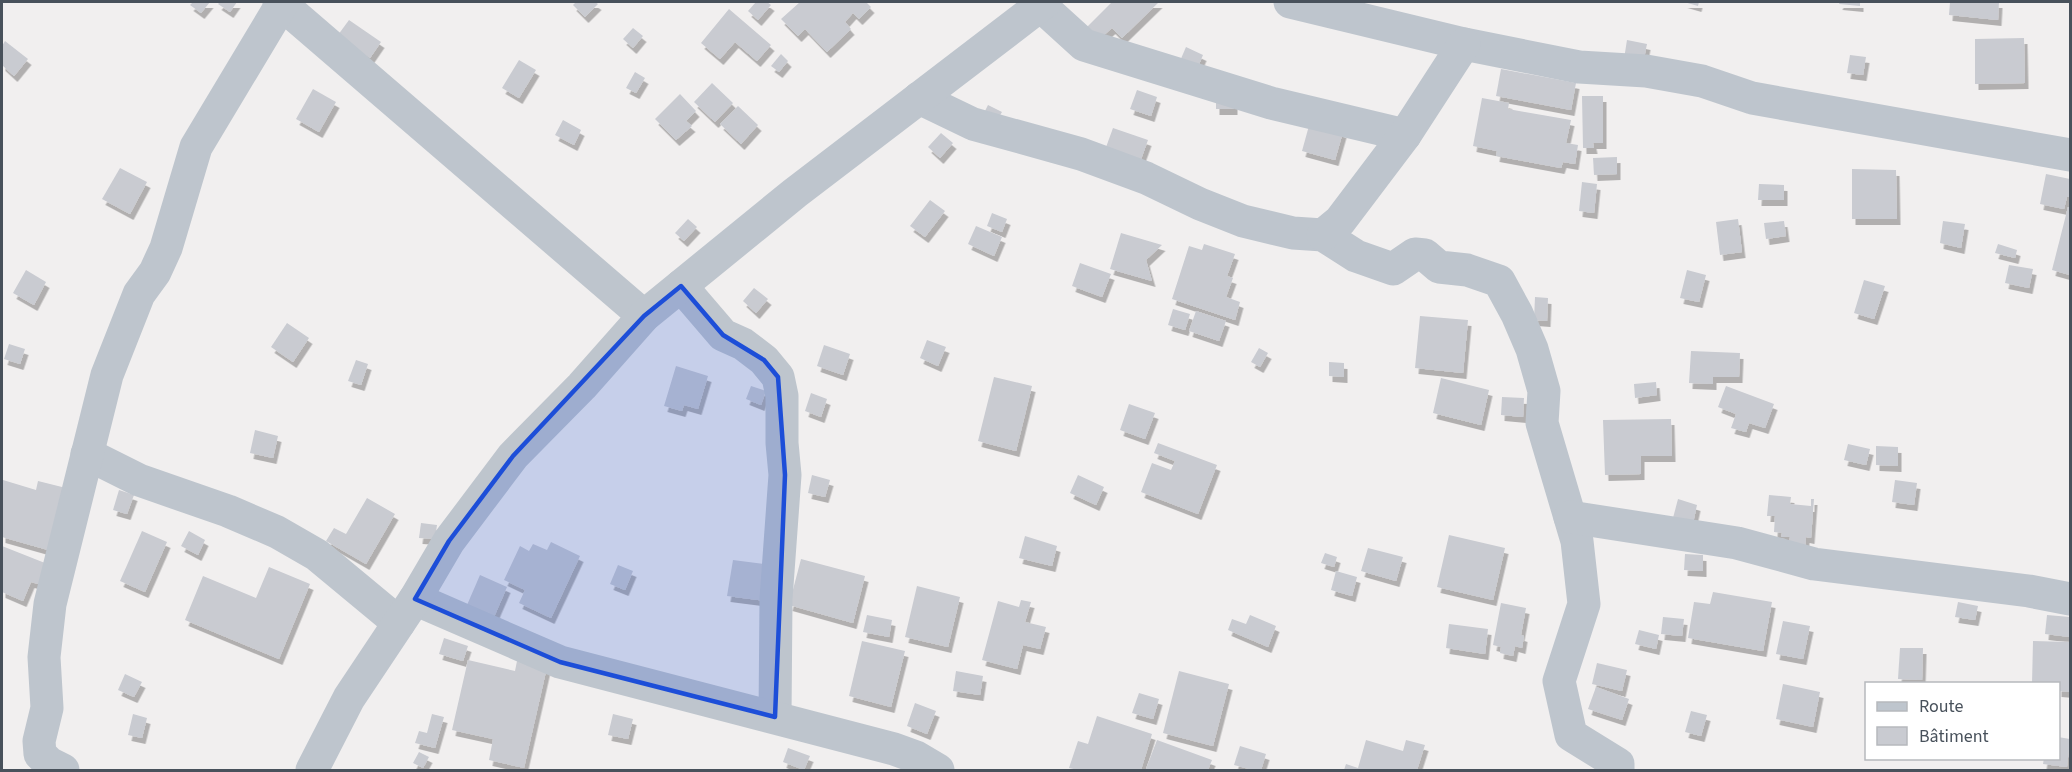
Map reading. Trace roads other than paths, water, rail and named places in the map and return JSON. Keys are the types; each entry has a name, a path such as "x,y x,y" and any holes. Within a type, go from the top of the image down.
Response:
{"street":[{"path":"63,771 49,763 40,754 39,741 46,708 44,657 50,604 107,375 139,294 166,248 196,147 281,2 644,316"},
{"path":"1290,2 1464,44 1579,66 1646,71 1702,81 1752,98 2070,155"},
{"path":"312,771 348,698 407,611 449,541 513,456 582,386 644,316 795,193 1042,3 1084,45 1271,103 1405,135"},
{"path":"1323,235 1340,221 1405,135 1464,44"},
{"path":"919,98 973,124 1081,154 1146,178 1200,204 1243,221 1293,233 1323,235 1356,256 1382,267 1393,269 1415,254 1425,255 1440,267 1467,270 1499,281 1532,349 1544,391 1542,423 1577,541 1584,604 1559,681 1571,735 1618,764 1618,771"},
{"path":"681,286 723,335 743,344 764,360 778,377 782,396 785,475 776,599 775,717"},
{"path":"87,454 139,480 228,511 277,532 407,611 560,662 894,749 916,757 938,771"},
{"path":"1570,516 1737,543 1814,564 2029,591 2070,599"}]}
